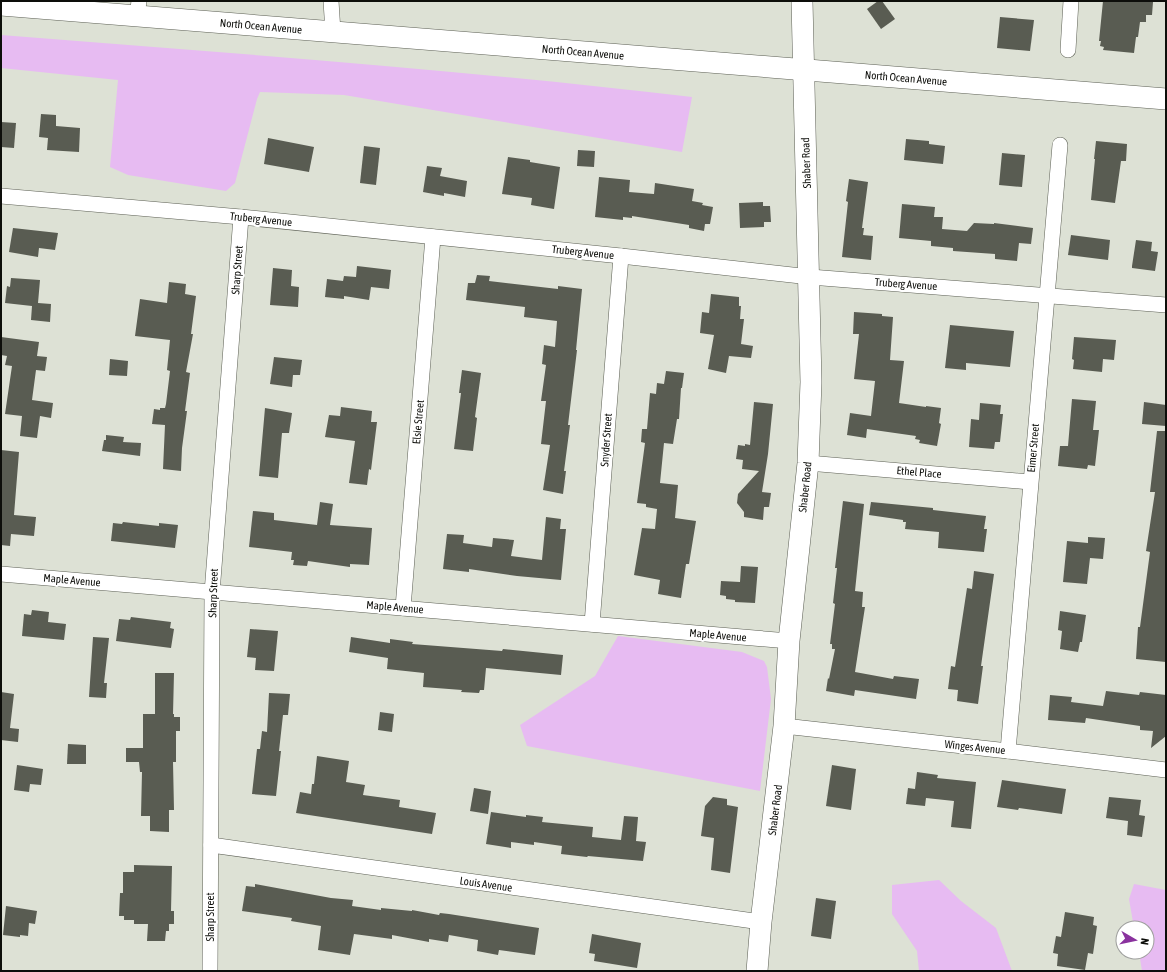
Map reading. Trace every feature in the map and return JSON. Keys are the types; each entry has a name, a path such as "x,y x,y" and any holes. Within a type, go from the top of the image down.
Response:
{"main road":[{"name":"Shaber Road","path":"757,971 761,922 784,726 789,641 808,463 811,382 810,277 802,1"},
{"name":"North Ocean Avenue","path":"1,5 138,9 333,32 1166,99"}],"street":[{"path":"331,1 333,32"},
{"path":"1068,50 1072,1"},
{"name":"Eimer Street","path":"1008,750 1060,145"},
{"name":"Truberg Avenue","path":"1,196 241,217 810,277 1166,305"},
{"name":"Sharp Street","path":"210,971 212,592 241,217"},
{"name":"Elsie Street","path":"403,608 433,237"},
{"name":"Snyder Street","path":"592,624 621,256"},
{"name":"Ethel Place","path":"808,463 1030,482"},
{"name":"Maple Avenue","path":"1,574 789,641"},
{"name":"Winges Avenue","path":"784,726 1008,750 1166,770"},
{"name":"Louis Avenue","path":"211,845 761,922"}],"shaded area":[{"path":"1,35 433,70 692,97 682,152 344,95 260,92 235,183 226,191 128,175 110,167 118,80 1,68"},
{"path":"618,636 742,652 764,661 767,667 771,699 760,791 527,746 520,725 595,676"},
{"path":"939,880 961,901 996,928 1012,971 919,971 917,951 892,914 892,885"},
{"path":"1134,884 1166,890 1166,971 1142,971 1140,960 1155,960 1155,920 1133,920 1129,899"}],"building":[{"path":"878,1 882,1 895,19 881,29 867,9"},
{"path":"1103,1 1153,2 1152,15 1146,15 1146,22 1140,22 1134,53 1103,50 1104,47 1100,46 1101,41 1099,41"},
{"path":"1000,17 1034,20 1030,51 997,48"},
{"path":"41,114 56,115 56,126 80,128 79,152 47,150 48,138 39,137"},
{"path":"1,122 16,123 14,148 1,147"},
{"path":"268,138 314,147 309,172 264,164"},
{"path":"906,139 929,141 929,144 945,146 943,164 904,160"},
{"path":"1096,141 1127,144 1126,161 1121,161 1115,203 1091,200"},
{"path":"364,146 380,148 376,185 360,183"},
{"path":"578,150 595,151 594,167 577,166"},
{"path":"1002,153 1025,155 1022,187 999,185"},
{"path":"508,157 530,160 530,162 560,167 554,209 531,205 532,198 502,194"},
{"path":"427,166 442,168 440,176 467,181 465,197 444,193 444,196 423,192"},
{"path":"599,177 630,180 629,192 654,194 655,183 694,189 692,201 713,207 710,224 705,224 704,231 689,228 689,225 632,216 632,218 623,217 623,220 595,217"},
{"path":"849,179 868,182 862,228 864,228 863,235 873,236 871,260 842,257"},
{"path":"763,202 763,206 770,206 771,222 764,222 764,227 740,228 739,203"},
{"path":"902,204 935,207 934,217 943,217 942,229 967,231 974,223 994,223 1033,228 1031,244 1019,243 1017,261 995,259 995,254 953,251 953,248 931,246 931,241 899,238"},
{"path":"13,228 58,233 55,250 39,248 38,257 9,252"},
{"path":"1071,235 1110,240 1108,260 1068,255"},
{"path":"1136,240 1152,242 1151,251 1158,252 1155,271 1132,268"},
{"path":"357,266 391,270 389,289 371,287 369,300 344,296 344,299 325,297 327,279 343,281 344,276 356,277"},
{"path":"273,268 292,270 291,286 299,287 298,307 270,305"},
{"path":"477,275 490,276 489,281 558,289 558,286 582,289 577,350 568,425 570,425 564,471 566,471 563,494 543,490 550,445 541,444 546,401 541,401 546,365 542,364 544,345 555,347 557,321 524,317 525,307 466,300 468,283 475,283"},
{"path":"11,278 40,280 38,303 51,304 50,322 31,320 32,306 5,303 7,286 10,287"},
{"path":"169,282 186,284 185,294 196,296 191,334 193,334 186,372 190,373 185,411 187,411 182,448 181,471 163,469 165,425 152,424 154,409 160,410 160,408 165,408 166,404 170,371 167,370 170,340 135,336 140,299 167,303"},
{"path":"711,294 739,297 739,306 741,306 740,319 744,319 741,344 753,346 751,358 729,356 726,373 708,369 714,335 700,333 702,312 709,313"},
{"path":"854,312 882,314 882,316 893,317 890,360 904,361 899,403 941,408 939,423 941,424 937,446 919,443 920,440 915,439 916,436 867,429 866,438 847,435 850,413 871,416 875,381 854,379 859,334 853,334"},
{"path":"950,325 1014,331 1010,367 966,363 966,370 945,368"},
{"path":"1,337 39,342 37,356 47,357 45,371 36,370 32,400 53,403 51,418 40,416 37,438 20,436 22,416 5,414 12,366 5,365 7,356 1,355"},
{"path":"1074,337 1116,340 1114,360 1103,359 1102,372 1073,369 1074,360 1072,359"},
{"path":"274,357 302,360 300,375 293,375 292,387 270,384"},
{"path":"110,359 128,361 127,376 109,375"},
{"path":"462,370 481,373 475,417 477,418 473,451 454,449 461,393 459,393"},
{"path":"666,371 684,373 681,388 679,419 677,419 673,444 664,443 660,483 678,485 675,518 696,521 689,564 686,564 681,598 658,594 660,580 634,575 642,528 655,529 657,509 646,507 646,504 637,503 645,443 641,442 642,429 647,429 650,393 656,394 657,383 664,384"},
{"path":"1072,399 1096,401 1093,430 1099,430 1095,466 1088,465 1087,469 1058,466 1060,446 1068,446"},
{"path":"754,402 773,404 768,454 762,492 771,493 769,507 764,507 763,520 744,517 744,512 737,503 738,494 759,471 742,469 743,460 736,459 738,445 750,445"},
{"path":"1144,402 1166,405 1166,426 1142,424"},
{"path":"980,403 1001,405 1000,414 1003,414 1000,442 995,442 994,449 969,447 971,419 979,420"},
{"path":"341,407 372,411 371,422 377,422 371,470 369,469 367,485 349,483 355,441 325,437 329,415 340,416"},
{"path":"265,408 292,413 289,433 282,433 278,478 259,476"},
{"path":"1157,431 1166,431 1166,662 1136,659 1138,627 1140,627 1150,552 1146,551 1155,492 1150,492"},
{"path":"106,435 124,437 123,442 141,443 140,456 102,451 104,440 106,440"},
{"path":"1,450 19,452 14,515 36,517 34,536 11,534 10,546 1,545"},
{"path":"843,501 864,504 855,591 863,592 862,607 865,607 855,672 893,679 894,676 919,679 916,699 855,690 854,696 826,691 835,649 832,649 832,644 830,644 835,604 833,603 837,568 835,568"},
{"path":"320,502 333,504 330,525 372,528 369,565 350,564 350,567 308,561 307,566 293,565 294,560 291,560 292,552 249,547 253,511 274,513 274,520 317,525"},
{"path":"871,502 933,508 933,510 986,516 984,529 987,529 984,552 938,548 939,532 905,529 906,522 903,522 903,520 869,515"},
{"path":"546,517 561,519 560,529 566,529 561,580 517,576 469,569 469,572 443,569 447,534 464,535 463,543 492,547 493,538 514,540 511,556 542,560"},
{"path":"123,522 159,526 159,523 178,525 175,548 111,541 113,523 122,524"},
{"path":"1088,537 1105,538 1103,559 1090,558 1087,584 1063,582 1067,541 1088,543"},
{"path":"741,566 758,567 755,603 735,602 735,600 726,599 726,596 720,595 721,581 740,582"},
{"path":"974,571 994,574 981,666 983,666 978,704 957,701 958,690 948,689 951,666 955,667 967,588 972,589"},
{"path":"32,610 49,612 48,622 66,624 64,640 22,636 24,614 31,615"},
{"path":"1060,611 1086,615 1082,642 1080,642 1078,652 1060,649 1062,631 1058,630"},
{"path":"131,617 171,622 170,628 174,629 171,648 116,641 119,619 130,620"},
{"path":"250,629 278,631 274,671 255,670 256,658 247,657"},
{"path":"93,637 109,638 104,683 107,683 106,698 89,697"},
{"path":"351,637 390,643 390,639 413,642 412,644 502,651 503,649 563,655 561,675 486,668 484,690 480,690 479,693 423,687 424,673 387,669 388,658 349,652"},
{"path":"155,673 174,673 173,714 174,717 180,717 180,731 176,731 176,762 173,762 174,810 169,810 169,832 150,831 150,816 141,816 142,772 140,772 139,762 126,762 126,748 143,748 143,714 155,714"},
{"path":"1106,691 1139,695 1140,692 1166,695 1166,736 1151,748 1153,731 1140,730 1140,726 1086,718 1085,723 1048,720 1050,695 1072,697 1071,702 1103,706"},
{"path":"1,692 14,694 10,728 19,729 18,742 1,740"},
{"path":"269,693 290,694 288,715 283,715 276,796 252,794 257,749 260,749 262,731 267,732"},
{"path":"380,712 394,714 392,732 378,730"},
{"path":"68,744 86,745 86,764 67,764"},
{"path":"317,756 349,761 346,782 365,785 363,795 400,800 399,807 436,813 432,834 296,813 300,792 311,794 312,784 314,784"},
{"path":"17,765 43,769 41,785 30,784 29,792 14,790"},
{"path":"832,765 856,769 851,810 826,806"},
{"path":"917,772 938,775 937,778 976,782 971,829 951,827 954,801 926,798 925,806 906,804 908,788 915,789"},
{"path":"1002,780 1066,789 1062,814 1019,808 1018,810 997,807"},
{"path":"474,788 491,791 488,814 470,811"},
{"path":"713,797 727,799 727,805 738,807 730,873 711,870 714,838 701,836 705,806"},
{"path":"1109,797 1141,800 1139,815 1145,816 1142,837 1127,835 1128,821 1106,818"},
{"path":"491,812 526,817 526,815 543,817 542,822 593,827 592,837 621,840 624,816 638,817 636,841 646,842 643,861 561,854 562,846 534,842 534,845 511,842 511,848 486,844"},
{"path":"134,865 172,866 171,911 174,911 174,924 169,924 169,931 166,931 165,941 147,941 148,924 134,924 134,920 124,920 124,916 119,916 120,893 123,893 123,872 134,872"},
{"path":"255,884 331,898 353,900 352,906 381,910 381,908 412,910 439,915 440,913 449,914 539,928 535,955 499,950 498,955 477,951 478,940 449,935 448,942 429,939 429,942 392,935 392,939 354,934 350,955 318,950 321,926 291,921 292,918 242,911 246,886 255,887"},
{"path":"816,898 836,901 831,939 811,936"},
{"path":"6,906 37,911 35,924 29,923 28,936 20,935 20,937 3,935"},
{"path":"1065,912 1094,917 1093,925 1097,926 1093,954 1088,953 1085,970 1057,966 1058,954 1053,953 1056,936 1061,937"},
{"path":"592,934 641,943 637,968 594,961 595,954 589,953"}]}
